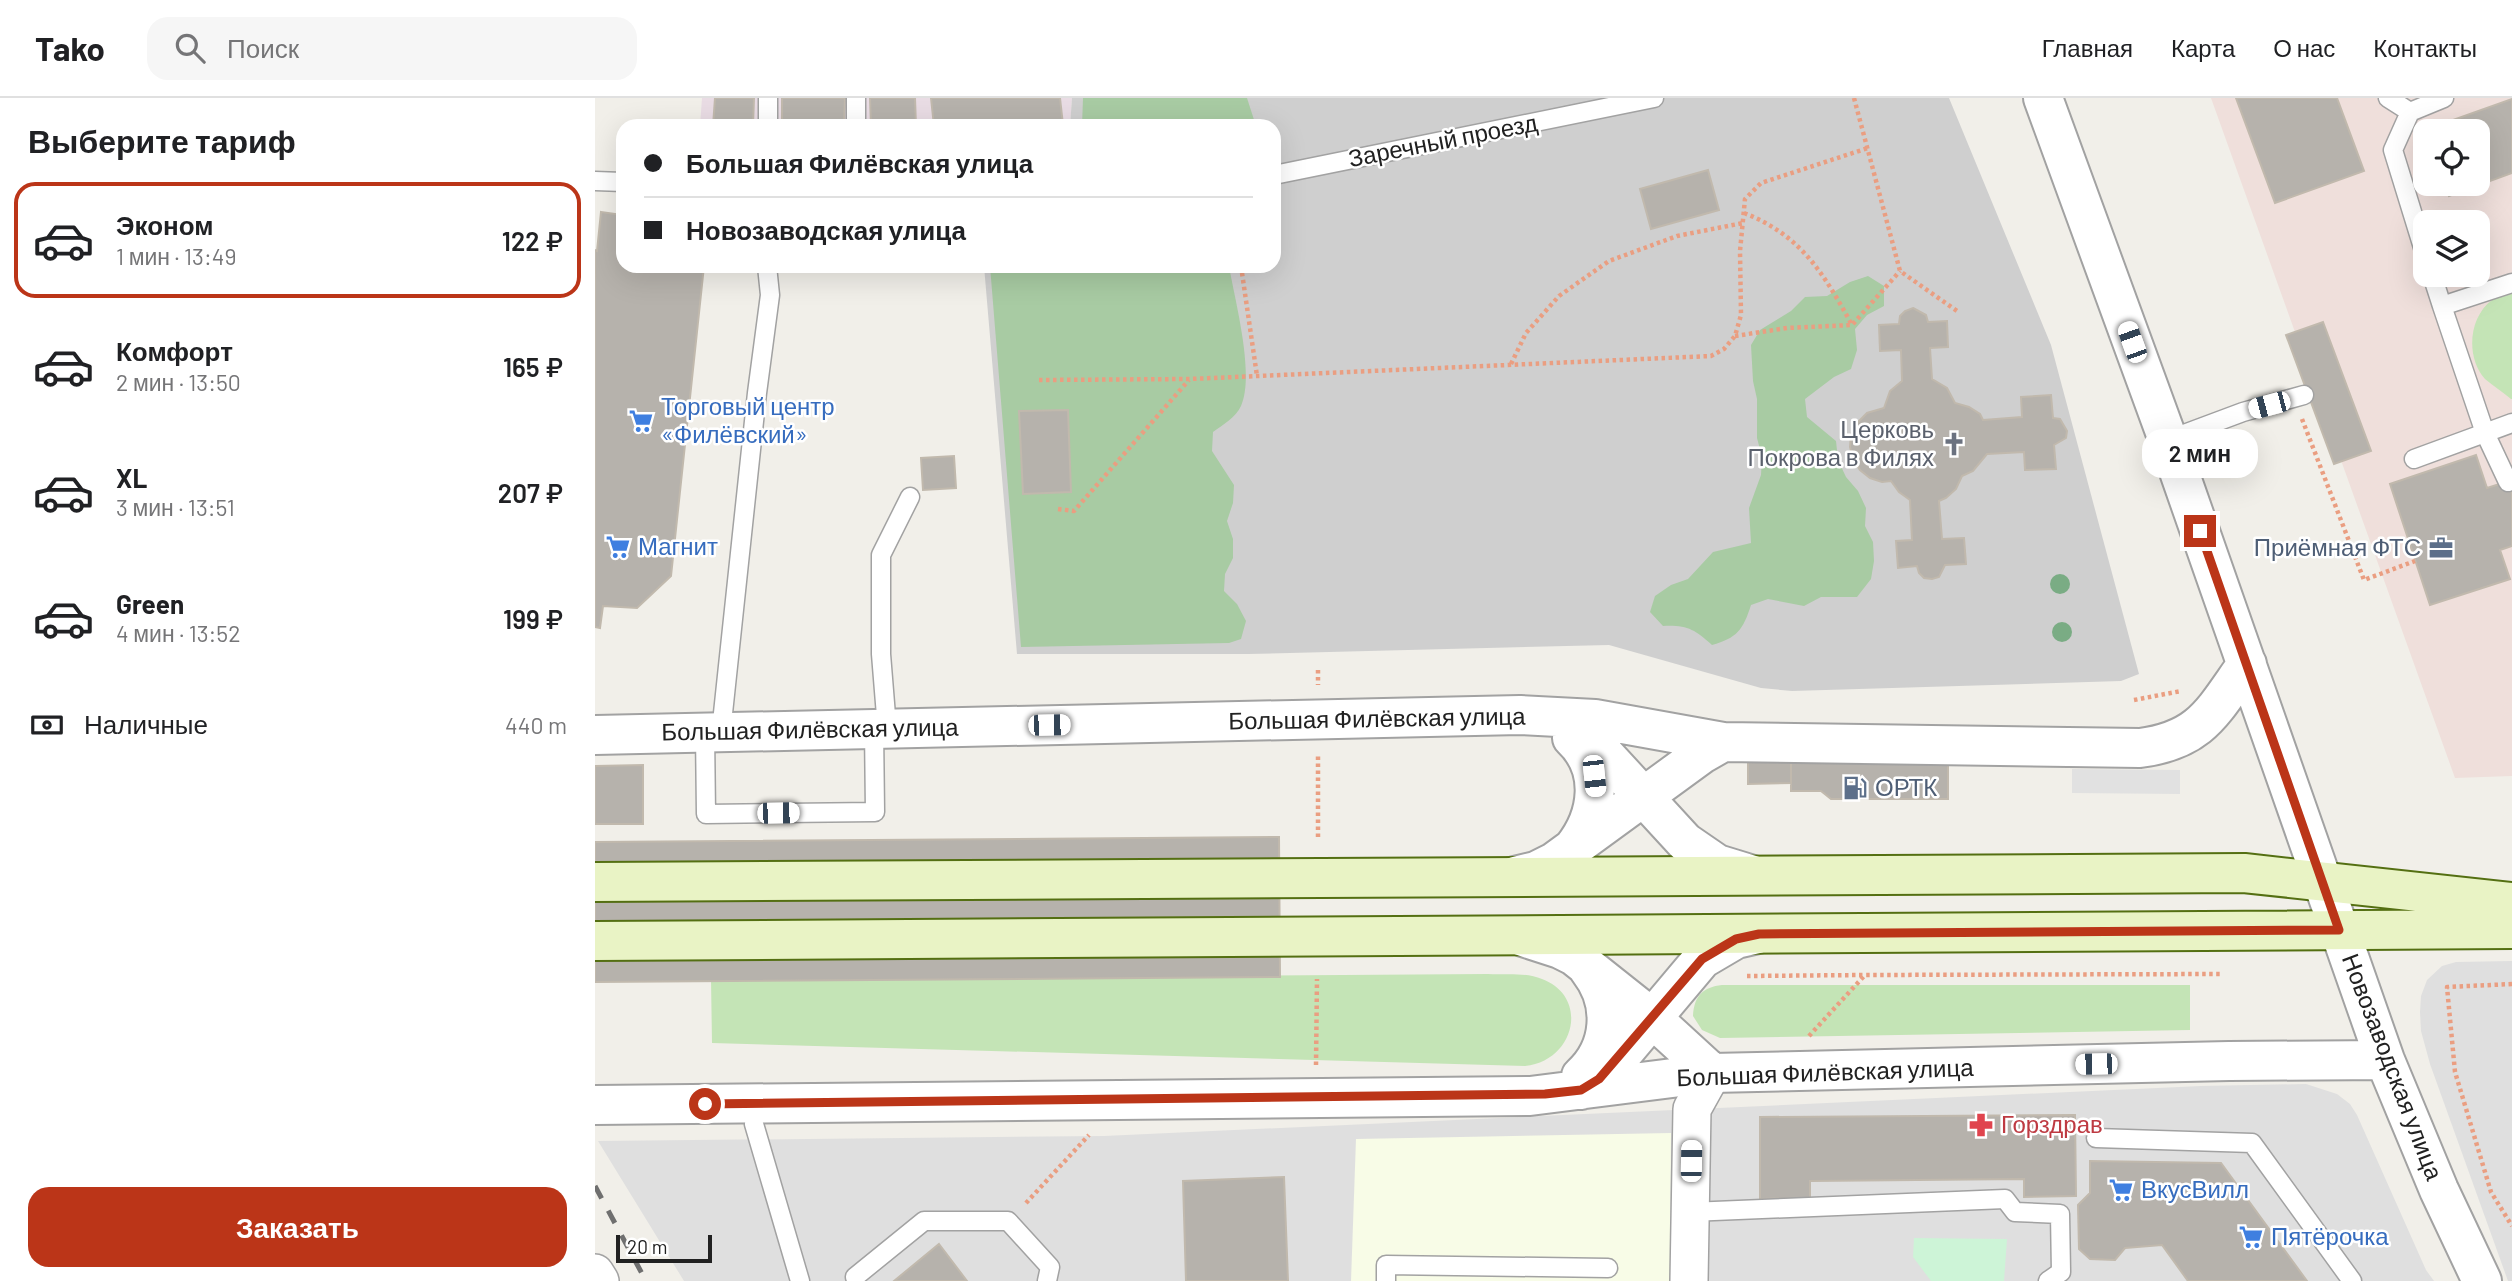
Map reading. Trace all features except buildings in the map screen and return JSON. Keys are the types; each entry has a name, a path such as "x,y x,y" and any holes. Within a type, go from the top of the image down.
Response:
{"main road":[{"path":"595,882 2244,873 2512,902"},
{"path":"595,941 2512,929"}],"street":[{"name":"Новозаводская улица","path":"2043,98 2168,440 2385,1060 2439,1190 2481,1281"},
{"name":"Большая Филёвская улица","path":"595,735 1520,715 1595,719 1723,742 2140,748 2163,745 2183,738 2196,729 2247,664"},
{"path":"1520,715 1565,732 1584,750 1590,762 1595,784 1594,807 1582,837 1570,851"},
{"path":"1571,718 1685,842 1717,864 1758,876"},
{"path":"1509,878 1536,871 1570,851 1702,754 1723,742"},
{"path":"1563,1092 1593,1084 1607,1072 1702,959 1736,939 1759,934"},
{"path":"1508,935 1525,937 1560,949 1652,1018 1711,1073 1692,1109 1689,1281"},
{"path":"1563,1092 1584,1074 1597,1056 1606,1035 1607,1020 1602,991 1585,966"},
{"name":"Большая Филёвская улица","path":"595,1105 1563,1092 1711,1073 2385,1060"},
{"path":"595,1273 600,1281"}],"lane":[{"path":"768,98 768,119"},
{"path":"856,98 856,119"},
{"name":"Заречный проезд","path":"1281,174 1654,98"},
{"path":"2388,98 2410,112"},
{"path":"2413,215 2393,150 2410,112 2444,98"},
{"path":"595,181 616,182"},
{"path":"768,273 770,295 713,732 706,814 875,812 880,728 881,555 910,497"},
{"path":"2442,306 2512,283"},
{"path":"2436,287 2485,433 2508,482"},
{"path":"2168,440 2243,412 2299,397"},
{"path":"2414,459 2512,423"},
{"path":"754,1124 800,1281"},
{"path":"2096,1138 2252,1143 2352,1281"},
{"path":"1690,1212 2004,1199 2015,1212 2060,1214 2061,1272 2048,1281"},
{"path":"854,1280 924,1221 1008,1222 1050,1267 1047,1281"},
{"path":"1386,1281 1386,1265 1608,1268"}],"path":[{"path":"1854,98 1900,271 1957,311"},
{"path":"1039,380 1190,379 1711,356 1724,349 1735,336 1741,315 1740,251 1745,199 1761,183 1868,148"},
{"path":"1744,213 1767,222 1796,243 1826,278 1853,325"},
{"path":"1511,364 1526,333 1559,296 1609,261 1677,236 1743,223"},
{"path":"1735,336 1787,328 1853,325 1900,271"},
{"path":"1242,273 1257,376"},
{"path":"1058,509 1074,511 1190,379"},
{"path":"2299,397 2364,580 2415,561"},
{"path":"2134,700 2185,690"},
{"path":"1318,749 1318,836"},
{"path":"1745,976 2223,974"},
{"path":"1776,1072 1865,975"},
{"path":"1316,1073 1317,979"},
{"path":"2512,984 2447,987 2455,1072 2491,1192 2512,1226"},
{"path":"1008,1222 1096,1127"}],"shaded area":[{"path":"702,98 1072,98 1070,119 700,119"},
{"path":"1072,98 1949,98 2051,345 2139,674 2121,681 1792,691 1761,688 1609,645 1248,654 1017,654 985,273 1281,273 1281,119 1070,119"},
{"path":"2211,98 2512,98 2512,776 2455,778"},
{"path":"2072,769 2180,770 2180,794 2072,793"},
{"path":"2512,961 2512,1281 2508,1281 2430,1064 2421,1031 2420,1012 2421,996 2427,980 2442,966 2456,962"},
{"path":"2306,1084 2337,1094 2350,1104 2426,1270 2434,1281 684,1281 598,1141 1104,1136 2201,1086"},
{"path":"1671,1133 1670,1281 1351,1281 1356,1139"}],"green space":[{"path":"1083,98 1247,98 1254,119 1082,119"},
{"path":"991,273 1230,273 1243,337 1245,392 1236,414 1213,432 1212,451 1234,485 1233,503 1227,521 1233,539 1233,558 1225,574 1224,591 1237,604 1246,621 1241,639 1229,643 1021,647"},
{"path":"1868,276 1884,286 1884,306 1867,315 1855,329 1857,350 1851,369 1834,377 1805,399 1807,417 1836,441 1838,460 1866,508 1865,526 1873,542 1871,579 1857,597 1821,597 1804,606 1768,599 1751,605 1738,632 1712,645 1690,629 1663,626 1650,612 1655,596 1671,585 1688,579 1713,552 1751,543 1749,508 1761,475 1762,457 1757,438 1757,399 1751,345 1760,330 1791,311 1805,297 1827,296 1850,282"},
{"path":"2512,292 2511,399 2485,379 2479,370 2472,338 2478,317 2484,308 2494,299"},
{"path":"1515,974 1542,979 1557,988 1567,999 1571,1013 1565,1041 1555,1053 1542,1062 1525,1066 712,1043 711,979"},
{"path":"1722,985 2190,985 2190,1030 1720,1038 1702,1030 1693,1016 1695,1003 1701,994 1705,990"},
{"path":"1914,1238 2007,1239 2004,1281 1931,1281 1913,1257"}],"railway":[{"path":"595,1186 646,1281"}],"place":[{"name":"Торговый центр «Филёвский»","path":"641,421"},
{"name":"Церковь Покрова в Филях","path":"1954,444"},
{"name":"Магнит","path":"618,547"},
{"name":"Приёмная ФТС","path":"2441,548"},
{"name":"ОРТК","path":"1855,788"},
{"name":"Горздрав","path":"1981,1125"},
{"name":"ВкусВилл","path":"2121,1190"},
{"name":"Пятёрочка","path":"2251,1237"}],"route":[{"path":"705,1104 1530,1096 1581,1090 1593,1084 1607,1072 1702,959 1718,947 1736,939 1759,934 2339,930 2200,531"}]}
